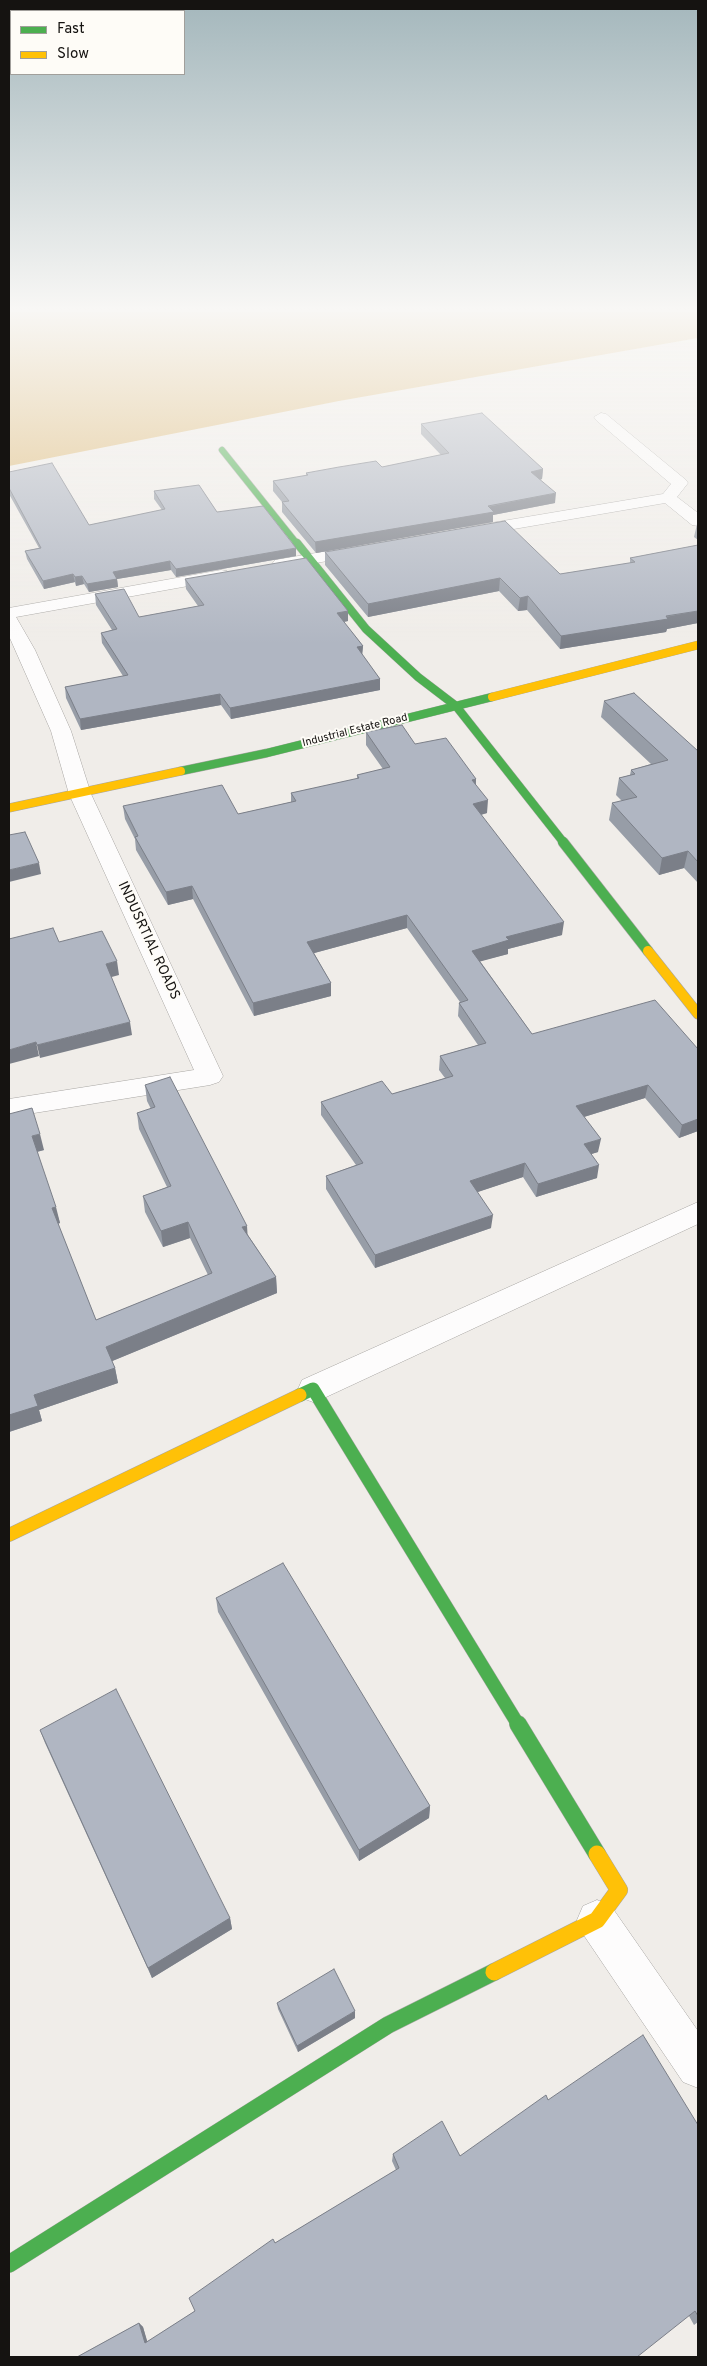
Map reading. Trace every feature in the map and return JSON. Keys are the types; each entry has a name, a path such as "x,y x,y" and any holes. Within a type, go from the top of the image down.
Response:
{"street":[{"path":"454,534 668,498 680,483 608,422"},
{"path":"222,450 366,629 418,677 456,706 698,1014"},
{"path":"668,498 698,521"},
{"path":"260,568 377,548"},
{"path":"9,613 241,572"},
{"name":"INDUSRTIAL ROADS","path":"9,620 26,650 61,731 74,768 80,794 210,1076 9,1108"},
{"name":"Industrial Estate Road","path":"9,808 267,753 698,645"},
{"path":"9,1535 313,1388 698,1212"},
{"path":"9,2264 388,2025 597,1920 619,1890 313,1388"},
{"path":"597,1920 698,2067"}],"shaded area":[{"path":"9,422 230,422 9,466"}],"building":[{"path":"492,422 543,469 531,472 556,493 488,506 494,512 315,542 282,502 289,501 273,481 308,475 306,473 376,461 382,467 449,453 421,424"},
{"path":"52,463 89,525 165,509 154,491 199,485 217,512 263,506 296,548 176,569 170,561 113,572 117,579 87,584 82,576 75,577 73,574 43,581 25,551 41,548 9,488 9,472"},
{"path":"505,521 560,574 635,562 630,558 698,545 698,611 666,616 668,619 561,636 528,596 520,598 500,578 368,604 325,552"},
{"path":"306,558 348,611 337,613 363,646 357,647 380,679 230,708 220,694 80,719 65,687 128,675 101,633 117,629 95,594 124,589 139,617 204,605 185,579"},
{"path":"634,693 698,751 698,862 688,851 662,858 612,803 637,797 619,778 635,774 631,770 668,760 604,701"},
{"path":"402,725 415,744 446,738 476,779 472,780 488,800 473,804 564,922 506,937 509,940 472,951 532,1034 655,1000 698,1049 698,1119 682,1125 648,1085 576,1106 601,1139 584,1144 599,1165 538,1184 525,1163 470,1181 493,1215 375,1255 326,1176 363,1163 321,1102 382,1081 392,1094 453,1076 440,1056 486,1043 459,1003 468,1000 407,915 307,942 331,983 253,1003 192,886 166,892 135,837 138,836 123,806 222,785 238,814 296,801 291,793 359,778 357,775 390,767 366,732"},
{"path":"25,832 39,863 9,870 9,835"},
{"path":"53,928 59,942 102,931 117,961 106,964 130,1022 37,1045 36,1042 9,1050 9,939"},
{"path":"170,1077 247,1226 242,1227 276,1277 106,1347 115,1368 34,1395 38,1406 9,1415 9,1114 32,1108 40,1134 32,1136 56,1207 52,1208 96,1320 212,1273 188,1222 161,1231 143,1196 171,1186 137,1113 155,1107 145,1085"},
{"path":"283,1563 430,1806 359,1850 216,1598"},
{"path":"116,1689 230,1918 148,1968 40,1730"},
{"path":"334,1969 355,2011 297,2046 277,2003"},
{"path":"643,2035 698,2125 698,2316 695,2311 637,2357 77,2357 139,2323 145,2343 195,2311 189,2298 273,2239 275,2243 399,2168 393,2154 442,2121 460,2156 546,2095 548,2100"}],"traffic: fast":[{"path":"222,450 366,629 418,677 456,706 648,951"},
{"path":"181,771 267,753 492,697"},
{"path":"300,1395 313,1389 597,1854"},
{"path":"9,2264 388,2025 494,1972"}],"traffic: slow":[{"path":"492,697 698,645"},
{"path":"9,808 181,771"},
{"path":"648,951 698,1014"},
{"path":"9,1535 300,1395"},
{"path":"494,1972 597,1920 619,1890 597,1854"}]}
